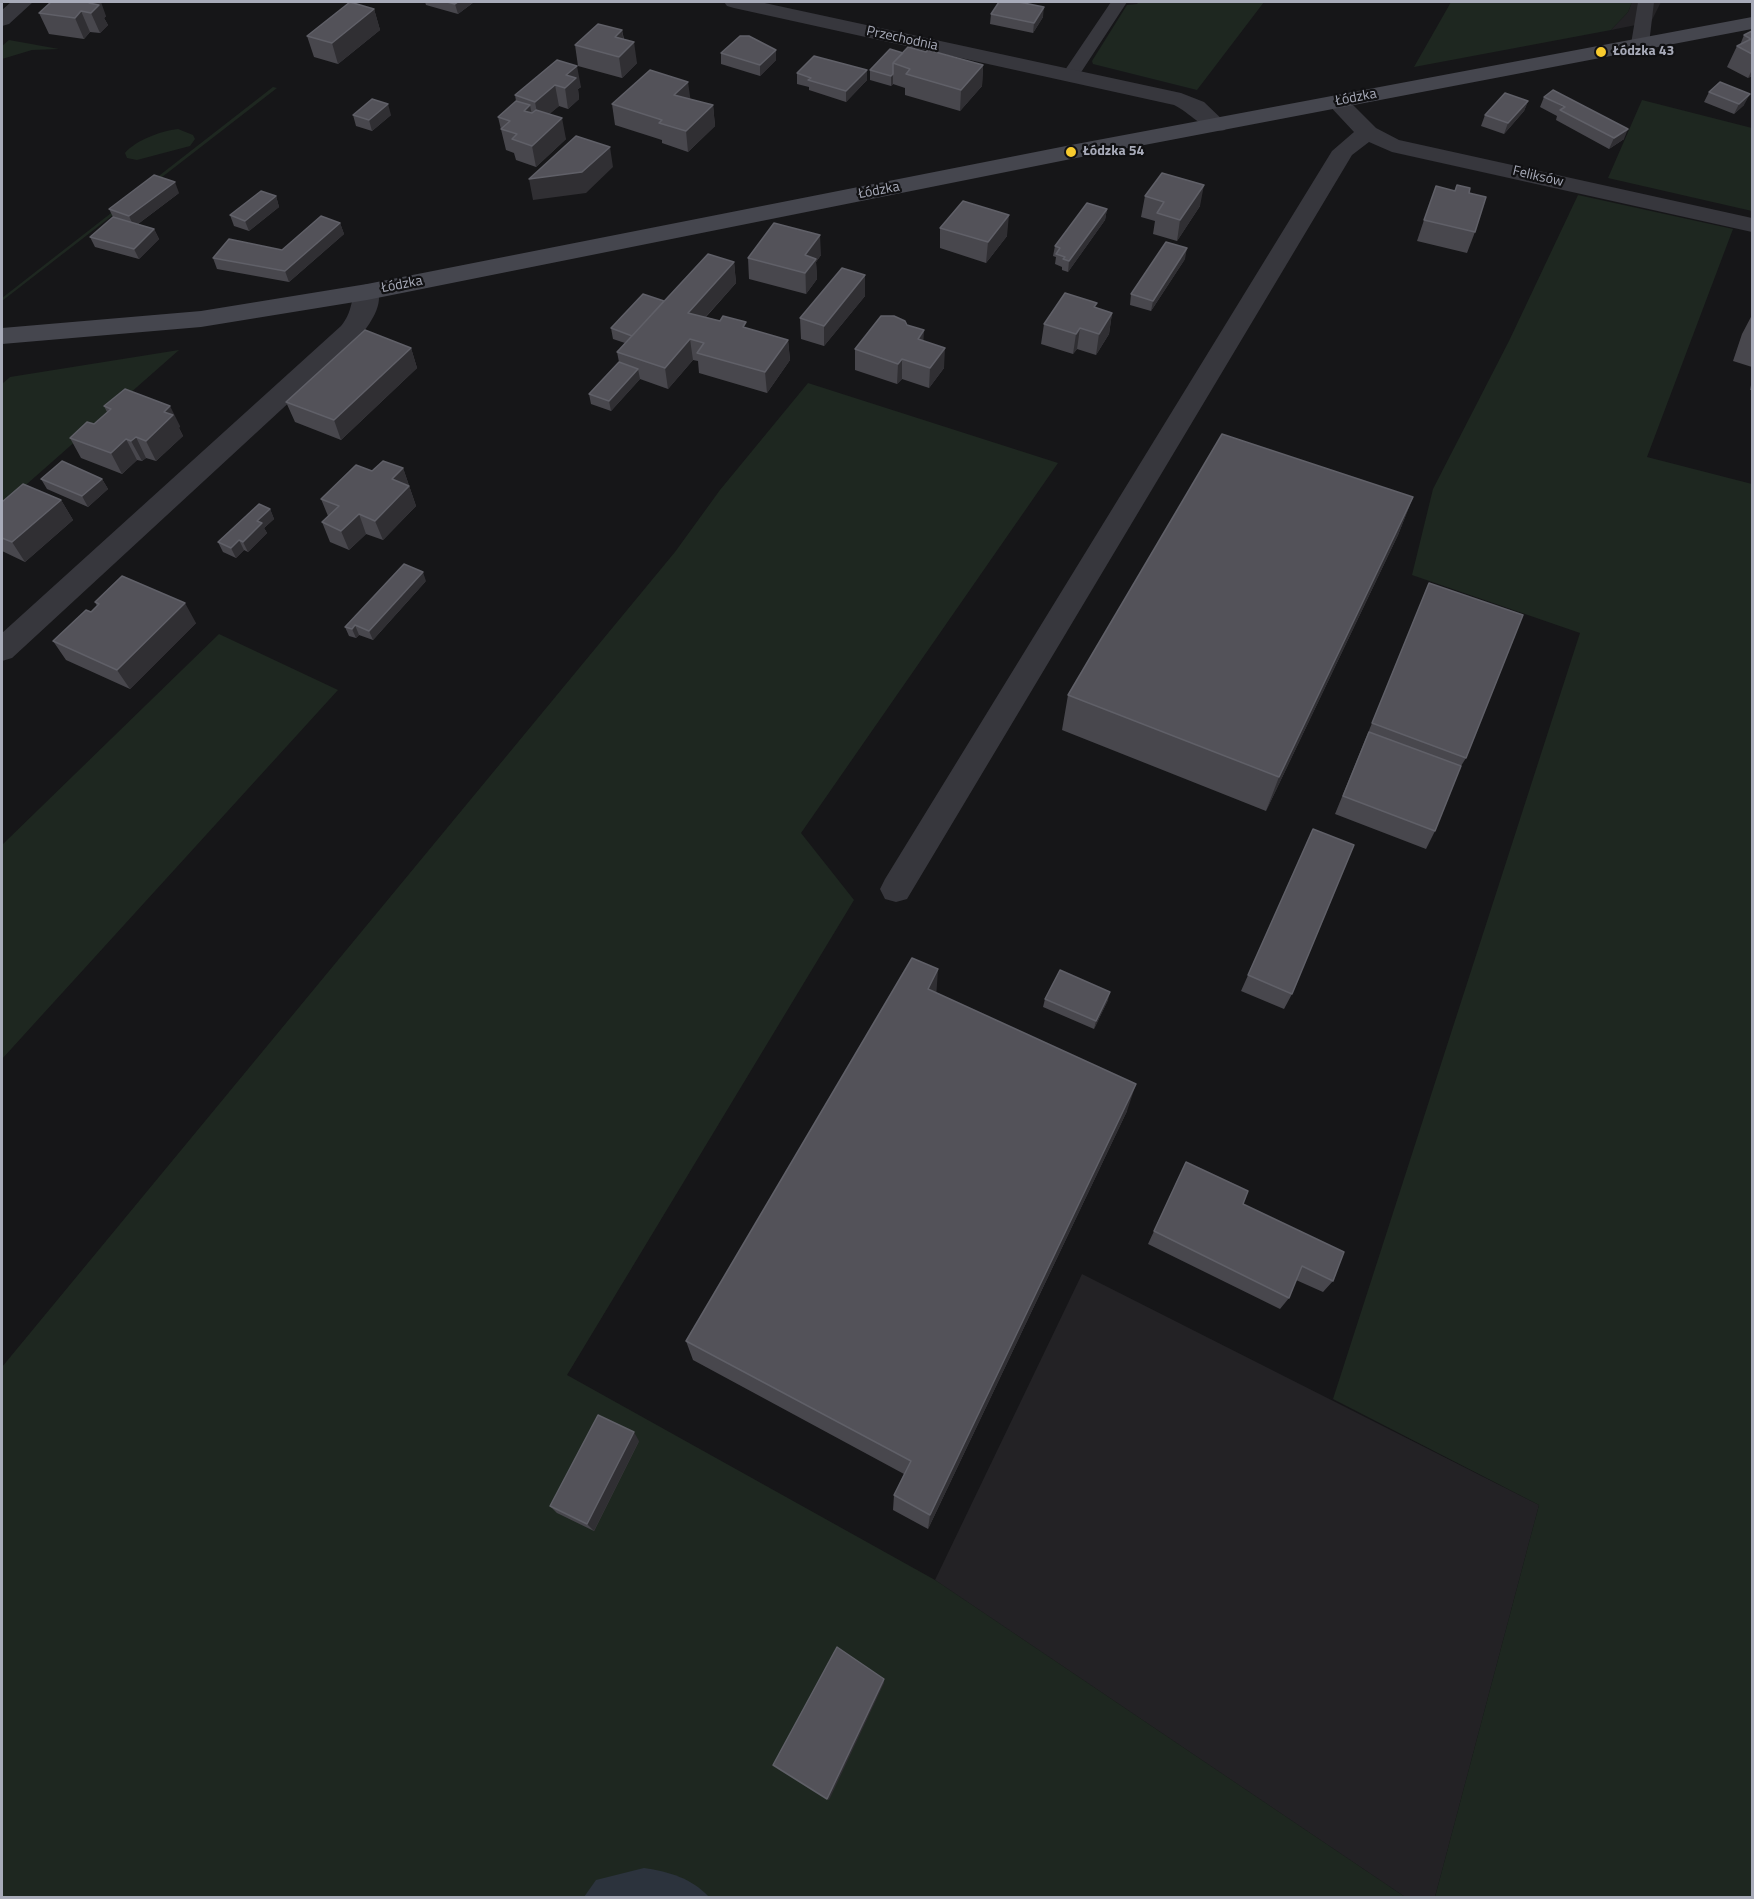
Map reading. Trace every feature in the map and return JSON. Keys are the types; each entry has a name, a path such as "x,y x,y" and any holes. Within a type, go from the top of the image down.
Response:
{"main road":[{"name":"Łódzka","path":"2,336 201,319 367,292 1217,124 1752,23"}],"street":[{"path":"2,20 23,2"},
{"name":"Przechodnia","path":"734,2 1181,100 1196,107 1217,124"},
{"name":"Feliksów","path":"1337,102 1368,133 1392,145 1752,225"},
{"path":"896,889 1343,151 1368,133"},
{"path":"2,650 350,332 361,320 367,304 367,292"}],"lane":[{"path":"1070,76 1119,2"},
{"path":"1640,44 1646,2"}],"shaded area":[{"path":"1139,2 1264,2 1197,90 1093,64 1092,61 1127,5"},
{"path":"1451,2 1632,2 1628,12 1611,30 1414,67"},
{"path":"1632,2 1661,2 1651,22 1611,30 1628,12"},
{"path":"9,40 59,49 32,50 2,59 2,46"},
{"path":"273,87 277,88 2,301 2,298"},
{"path":"1642,100 1752,128 1752,211 1608,178"},
{"path":"178,129 193,135 195,139 190,146 137,160 127,158 125,153 142,140"},
{"path":"1578,195 1733,229 1647,457 1752,484 1752,1897 1435,1897 1539,1505 1333,1399 1580,633 1412,575 1433,489 1509,341"},
{"path":"179,350 2,506 2,384 10,377"},
{"path":"808,383 1058,463 801,833 854,900 567,1375 935,1580 1405,1897 2,1898 2,1367 675,552 720,490"},
{"path":"219,634 338,690 2,1059 2,845"},
{"path":"1082,1274 1539,1505 1435,1897 1405,1897 935,1580"},
{"path":"644,1868 679,1877 695,1885 709,1897 584,1897 596,1880"}],"building":[{"path":"51,2 91,2 89,3 99,5 91,13 81,11 75,18 39,13"},
{"path":"350,2 374,9 332,43 307,36"},
{"path":"999,2 1019,2 1044,7 1034,23 991,14"},
{"path":"598,24 622,30 615,37 634,42 619,57 575,45"},
{"path":"1752,31 1752,54 1737,46 1751,39 1744,35"},
{"path":"740,36 749,36 776,50 760,65 721,53"},
{"path":"908,47 983,65 961,90 906,74 910,69 893,63"},
{"path":"890,49 903,53 893,63 893,74 891,76 870,70"},
{"path":"814,56 867,70 846,91 808,80 811,78 797,73"},
{"path":"557,60 577,66 566,75 576,78 565,88 555,85 535,102 515,95"},
{"path":"650,70 688,82 674,95 713,105 686,131 659,123 662,120 612,104"},
{"path":"1720,82 1750,94 1739,104 1709,92"},
{"path":"1553,90 1628,129 1614,138 1560,110 1565,107 1544,97"},
{"path":"1505,93 1528,101 1508,123 1485,115"},
{"path":"372,99 388,104 369,120 353,115"},
{"path":"516,101 530,105 524,111 532,113 536,110 562,118 532,146 512,139 517,134 501,129 510,121 498,117"},
{"path":"576,136 610,147 582,172 529,179"},
{"path":"1162,173 1204,185 1180,220 1157,213 1164,202 1145,196"},
{"path":"154,175 175,182 129,216 109,209"},
{"path":"1457,185 1470,188 1469,193 1486,197 1475,232 1424,220 1436,186 1455,191"},
{"path":"261,191 276,196 245,221 230,215"},
{"path":"963,201 1009,215 988,242 940,228"},
{"path":"1087,203 1107,209 1069,261 1063,259 1065,257 1056,254 1060,248 1055,246"},
{"path":"321,216 340,223 285,271 213,258 229,239 282,250"},
{"path":"113,217 154,229 134,249 90,237"},
{"path":"774,223 820,235 805,255 816,259 805,273 748,258"},
{"path":"1166,242 1187,248 1153,301 1131,294"},
{"path":"708,254 734,262 688,313 720,321 723,316 746,322 743,327 788,340 765,372 697,353 704,343 690,339 665,368 617,352"},
{"path":"842,268 865,275 824,326 800,318"},
{"path":"1065,293 1097,303 1094,307 1112,313 1099,334 1080,328 1076,334 1044,324"},
{"path":"643,294 664,301 632,336 611,328"},
{"path":"881,316 894,316 905,321 907,325 924,330 918,339 945,348 930,368 902,359 898,364 855,349"},
{"path":"365,330 411,348 334,420 286,402"},
{"path":"619,362 638,369 609,401 589,394"},
{"path":"125,389 170,406 164,412 173,415 146,441 136,437 131,441 126,439 111,453 70,438 87,422 94,424 111,409 104,406"},
{"path":"1222,434 1413,497 1279,777 1068,695"},
{"path":"62,461 102,479 82,496 41,479"},
{"path":"383,461 403,468 392,479 409,486 375,521 359,514 341,531 322,522 339,506 321,499 356,465 372,471"},
{"path":"23,484 61,500 12,542 2,538 2,502"},
{"path":"259,504 270,509 257,521 262,523 243,542 239,540 231,548 218,542"},
{"path":"404,564 423,572 369,631 355,625 352,629 345,627"},
{"path":"122,576 185,603 117,670 53,641 86,610 91,612 99,604 95,602"},
{"path":"1429,583 1523,615 1466,758 1372,723"},
{"path":"1369,732 1461,766 1435,831 1343,796"},
{"path":"1313,829 1354,845 1292,994 1248,975"},
{"path":"912,958 938,969 928,989 1136,1084 930,1515 894,1495 911,1461 686,1341"},
{"path":"1060,970 1110,992 1096,1021 1045,999"},
{"path":"1186,1162 1248,1191 1243,1204 1344,1252 1333,1281 1302,1266 1289,1298 1154,1231"},
{"path":"598,1415 634,1432 587,1524 550,1506"},
{"path":"837,1647 884,1679 827,1799 773,1765"}],"place":[{"name":"Łódzka 43","path":"1601,52"},
{"name":"Łódzka 54","path":"1071,152"}]}
